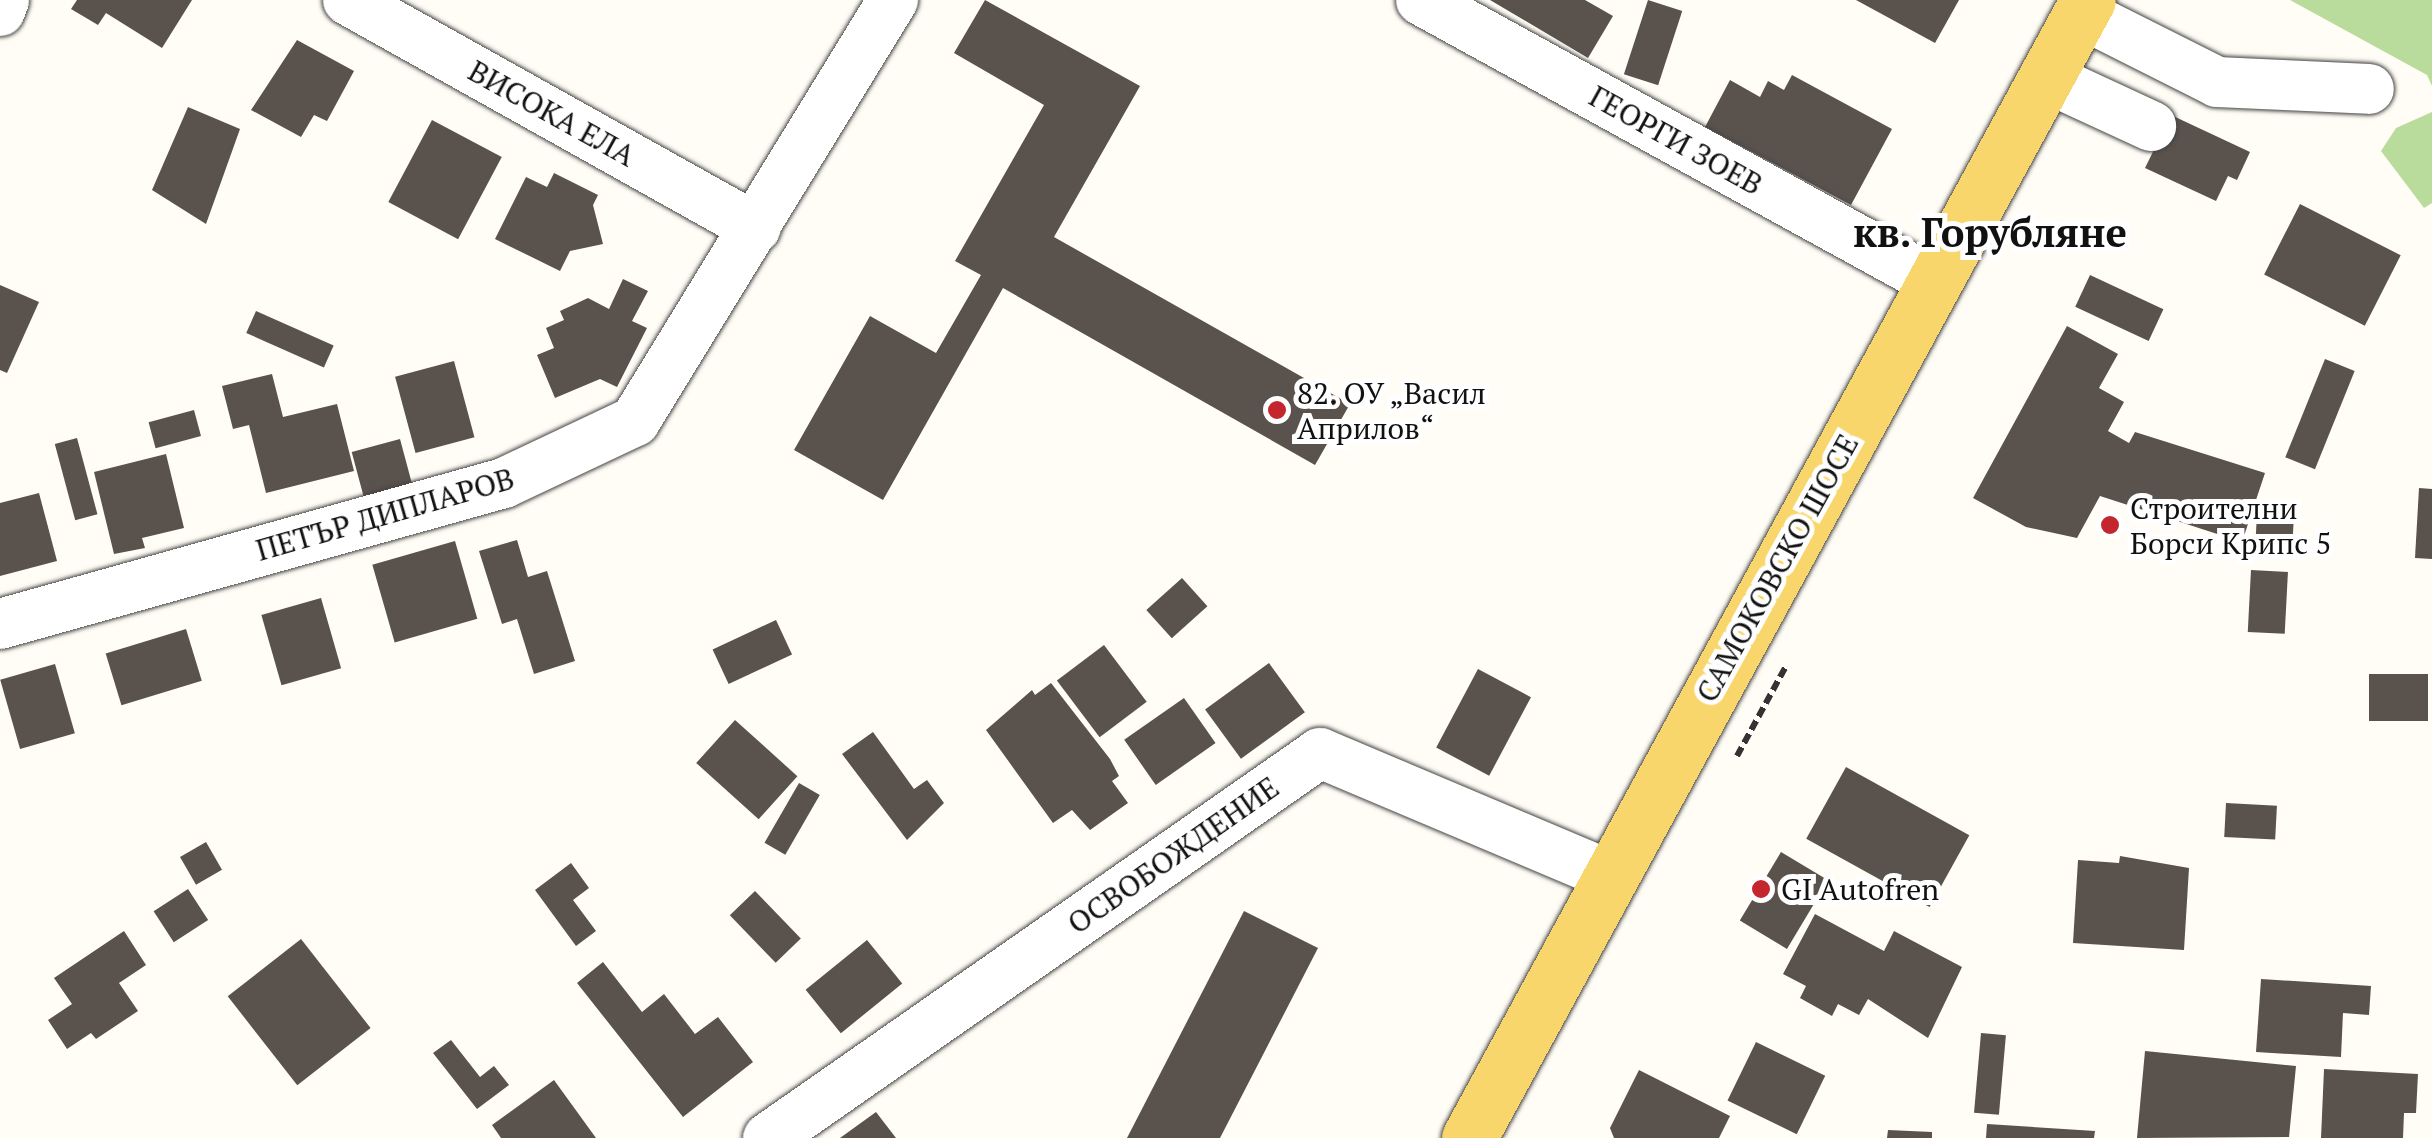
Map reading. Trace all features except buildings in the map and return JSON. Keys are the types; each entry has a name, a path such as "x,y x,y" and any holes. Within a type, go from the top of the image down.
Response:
{"main road":[{"name":"САМОКОВСКО ШОСЕ","path":"1469,1138 1932,280 2084,7"}],"street":[{"path":"0,11 4,0"},
{"name":"ВИСОКА ЕЛА","path":"348,0 756,228"},
{"name":"ПЕТЪР ДИПЛАРОВ","path":"0,624 504,483 635,421 893,0"},
{"name":"ГЕОРГИ ЗОЕВ","path":"1422,0 1932,280"},
{"path":"2084,7 2217,82 2369,89"},
{"path":"2045,77 2151,126"},
{"name":"ОСВОБОЖДЕНИЕ","path":"768,1138 1320,753 1611,876"}],"green space":[{"path":"2290,0 2432,0 2432,86 2427,75"},
{"path":"2432,112 2432,203 2424,208 2381,151 2396,128"}],"place":[{"name":"82. ОУ „Васил Априлов“","path":"1277,410"},
{"name":"Строителни Борси Крипс 5","path":"2110,525"},
{"name":"GI Autofren","path":"1761,889"}],"district":[{"name":"кв. Горубляне","path":"1990,232"}]}
